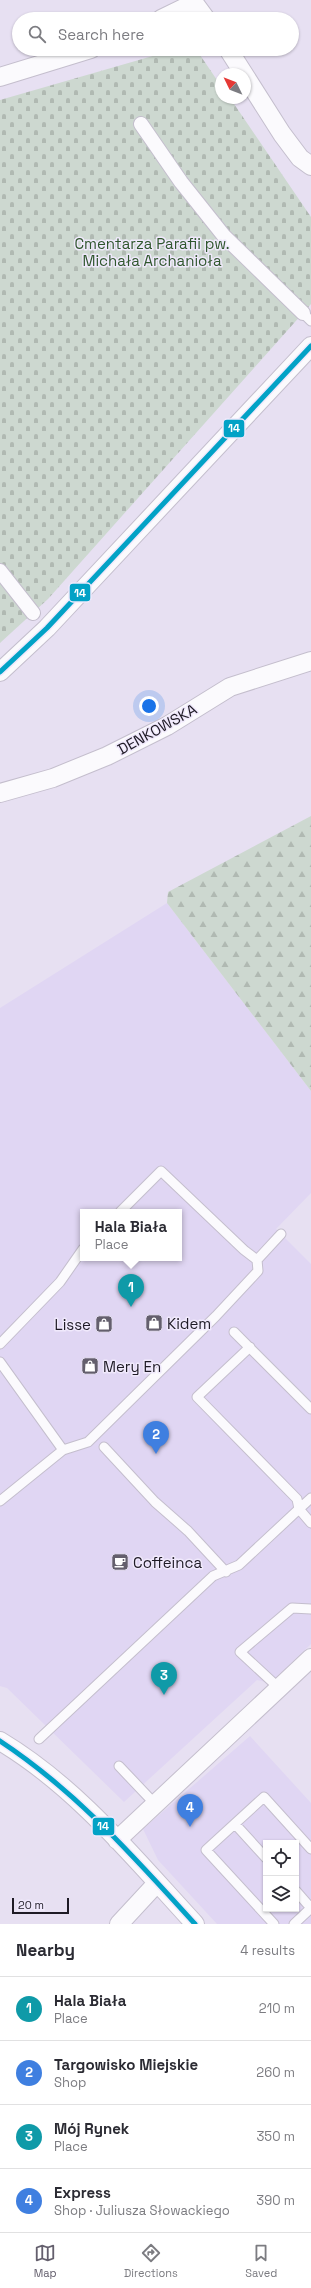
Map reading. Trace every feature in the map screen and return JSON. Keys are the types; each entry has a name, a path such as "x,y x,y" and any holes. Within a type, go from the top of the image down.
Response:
{"street":[{"path":"174,12 193,2 201,12"},
{"path":"0,76 68,56"},
{"path":"232,56 282,134 300,158 311,166"},
{"path":"141,124 181,182 224,236 307,317"},
{"path":"0,672 47,628 311,346"},
{"path":"0,571 33,613"},
{"name":"DENKOWSKA","path":"0,793 53,778 107,756 167,726 230,687 311,661"},
{"path":"117,1840 280,1689 311,1658"},
{"path":"0,1741 26,1757 53,1777 117,1840 195,1924"},
{"path":"119,1924 157,1883"}],"lane":[{"path":"0,1501 63,1450 88,1442 216,1316 258,1271 257,1260 244,1250 161,1171 123,1209"},
{"path":"257,1260 281,1234"},
{"path":"0,1344 60,1282 80,1253"},
{"path":"234,1332 311,1409"},
{"path":"250,1347 198,1397 297,1500 299,1509 311,1523"},
{"path":"0,1362 63,1450"},
{"path":"104,1448 154,1502 188,1530 226,1572"},
{"path":"39,1739 213,1576 239,1566 311,1498"},
{"path":"280,1689 240,1652 292,1608 311,1609"},
{"path":"118,1766 155,1804"},
{"path":"274,1924 206,1850 264,1797 311,1849"},
{"path":"235,1824 263,1855"},
{"path":"294,1924 311,1908 299,1894"}],"shaded area":[{"path":"167,903 311,1091 311,1193 276,1229 311,1264 311,1644 270,1683 257,1680 124,1802 7,1688 0,1686 0,1008"},
{"path":"250,1736 311,1803 311,1924 217,1924 158,1860 143,1829"}],"green space":[{"name":"Cmentarza Parafii pw. Michała Archanioła","path":"153,56 201,56 215,77 215,104 234,104 311,217 311,304 48,599 0,643 0,100"},
{"path":"311,816 311,1091 167,903 168,892"}],"transit line":[{"name":"14","path":"0,672 47,628 311,346"},
{"name":"14","path":"0,1741 28,1760 79,1803 127,1850 195,1924"}],"place":[{"name":"Hala Biała","path":"131,1307"},
{"name":"Kidem","path":"154,1323"},
{"name":"Lisse","path":"104,1324"},
{"name":"Mery En","path":"90,1366"},
{"name":"Targowisko Miejskie","path":"156,1454"},
{"name":"Coffeinca","path":"120,1562"},
{"name":"Mój Rynek","path":"164,1695"},
{"name":"Express","path":"190,1827"}]}
